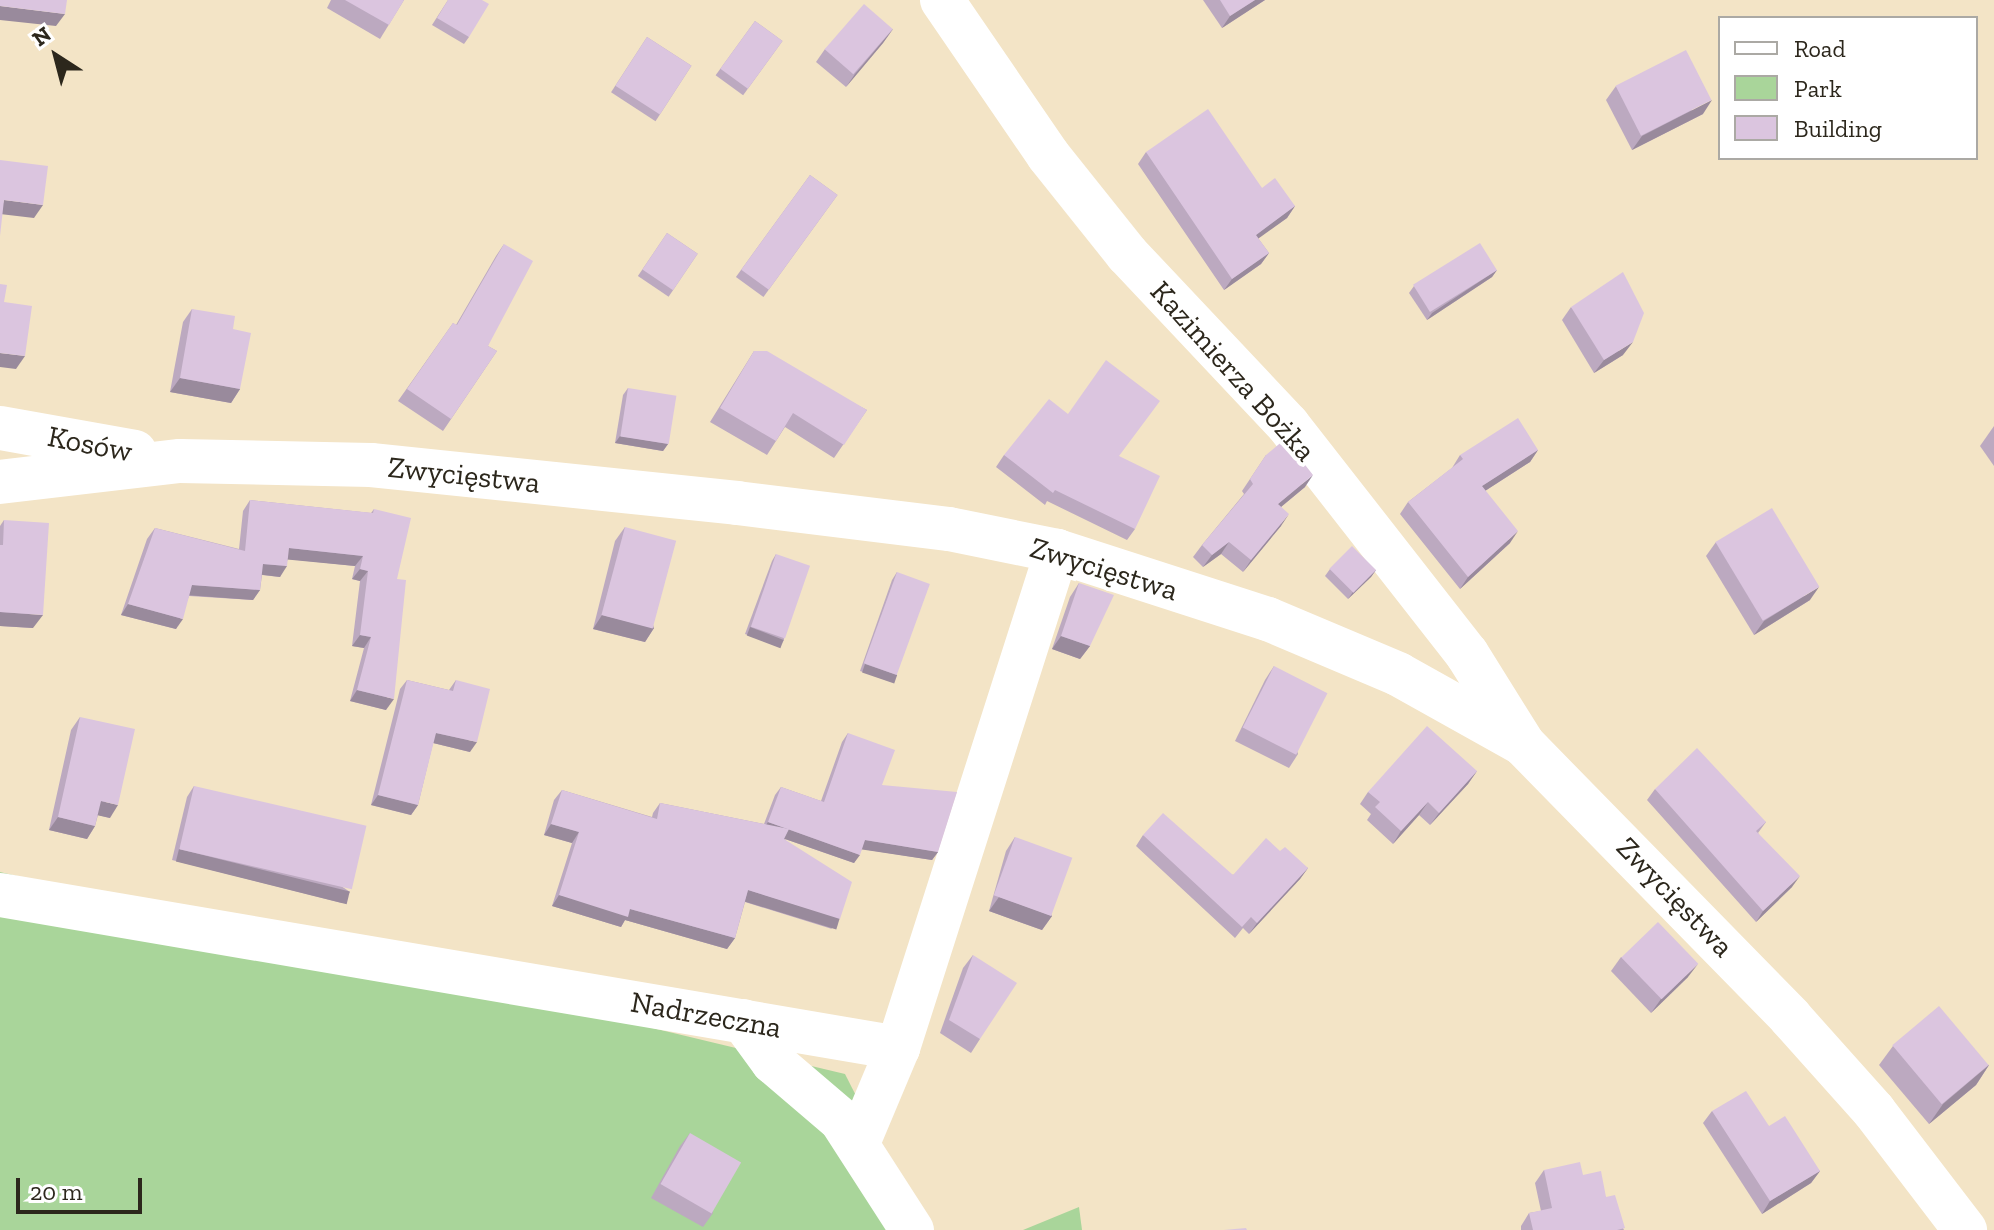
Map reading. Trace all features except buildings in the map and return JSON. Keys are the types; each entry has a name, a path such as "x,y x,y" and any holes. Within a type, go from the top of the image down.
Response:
{"street":[{"name":"Kazimierza Bożka","path":"942,0 1048,155 1127,254 1288,425 1467,654 1523,744"},
{"name":"Kosów","path":"0,428 180,461"},
{"name":"Zwycięstwa","path":"0,482 180,461 371,465 949,529 1057,551 1268,619 1398,674 1523,744 1790,1017 1874,1111 1965,1230"},
{"path":"858,1143 898,1048 1057,551"},
{"name":"Nadrzeczna","path":"0,895 898,1048"},
{"path":"743,1021 773,1062 841,1120 912,1230"}],"green space":[{"path":"0,872 845,1074 924,1230 0,1230"},
{"path":"1079,1207 1082,1230 1023,1230"}]}
